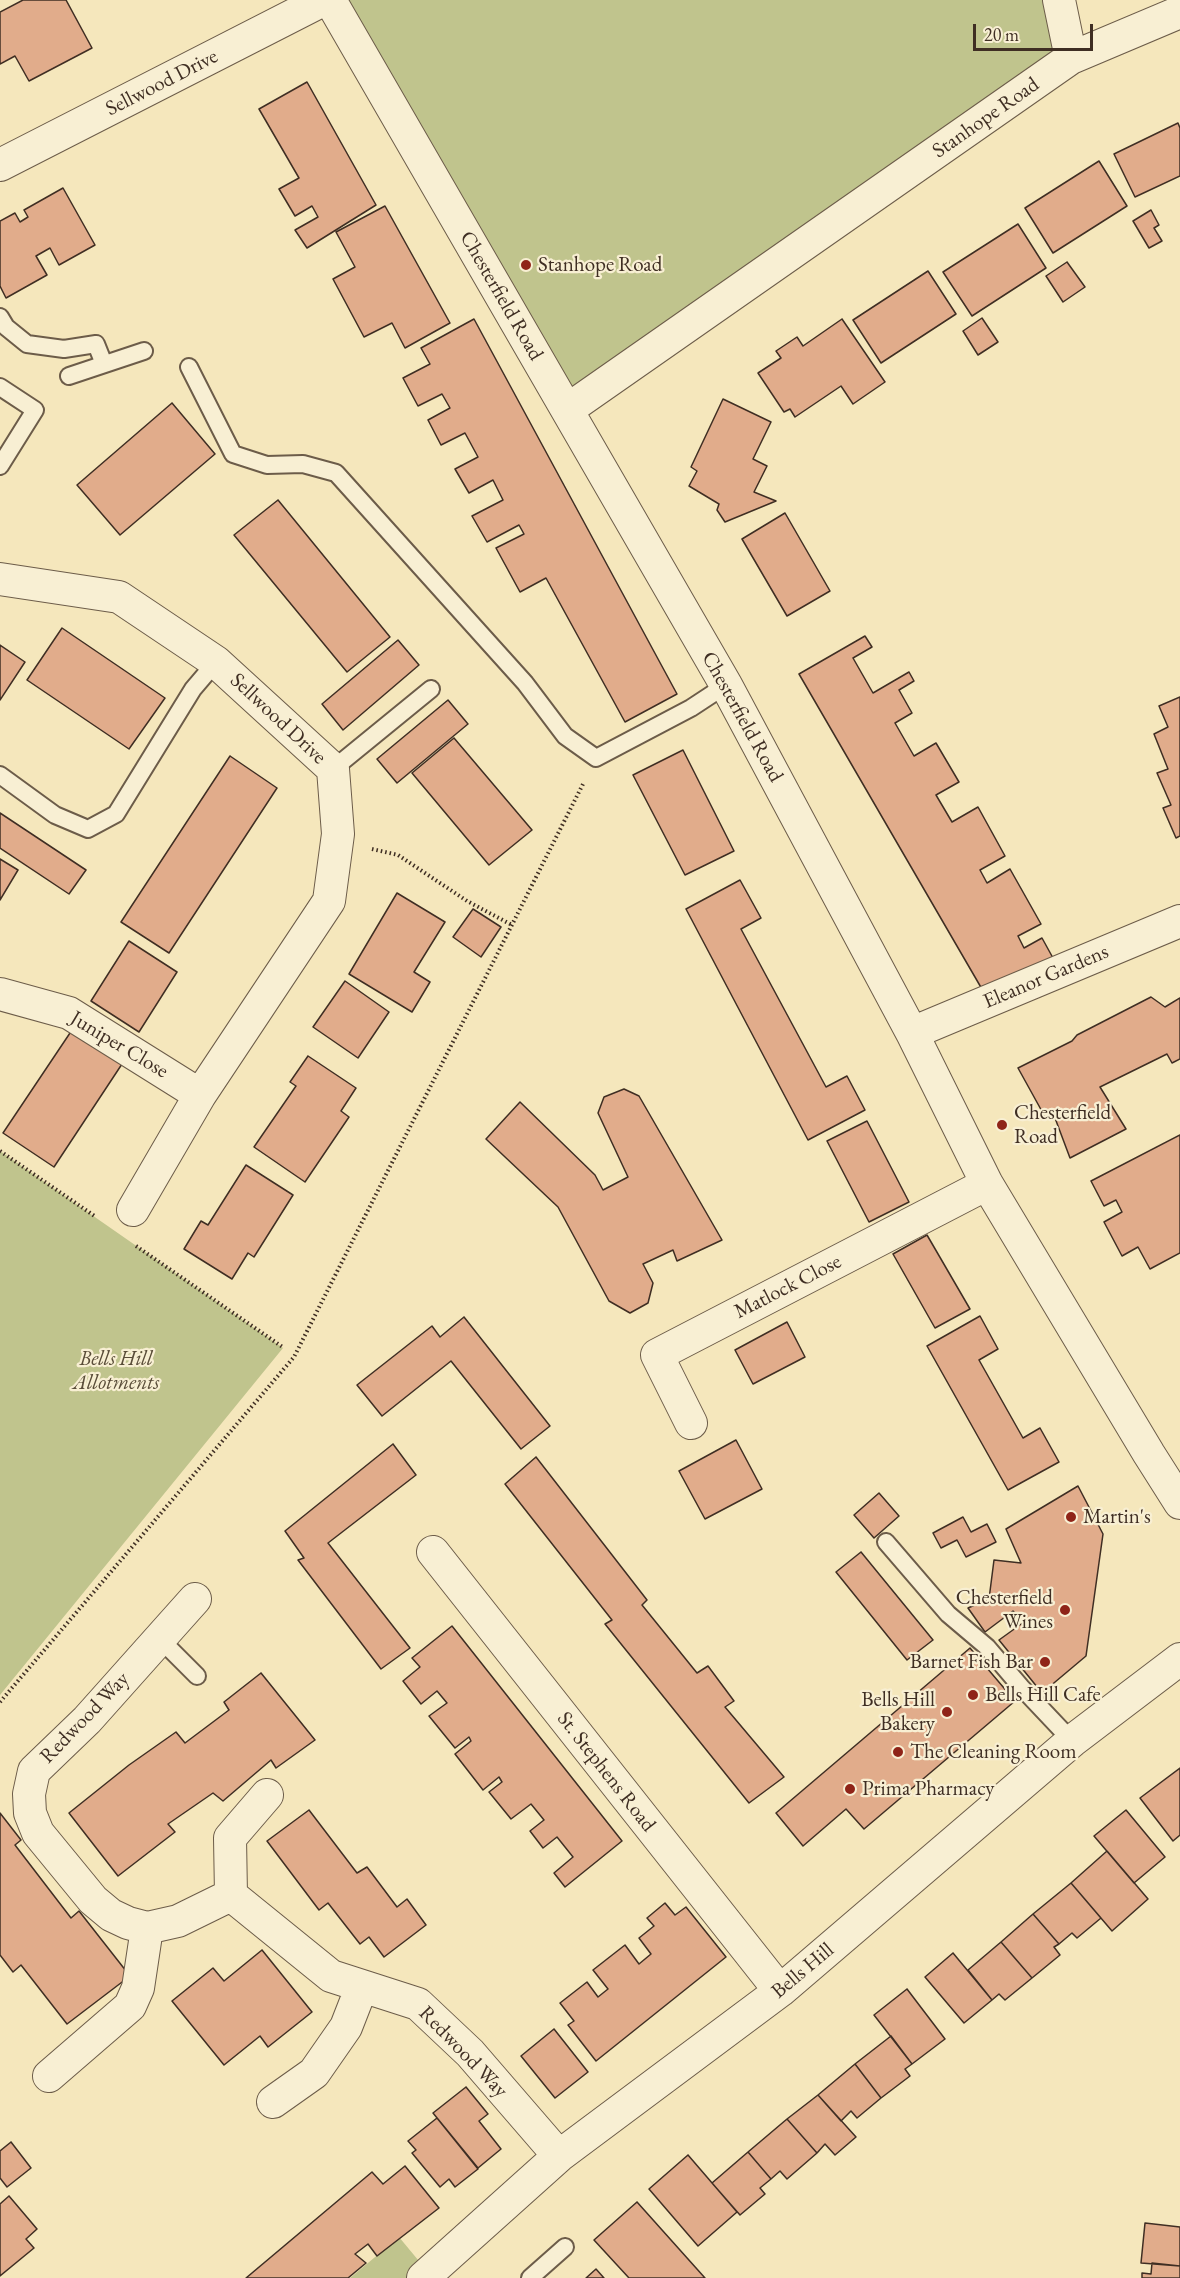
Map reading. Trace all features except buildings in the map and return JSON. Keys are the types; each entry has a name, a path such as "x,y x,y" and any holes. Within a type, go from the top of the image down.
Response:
{"street":[{"name":"Sellwood Drive","path":"0,165 323,0"},
{"name":"Chesterfield Road","path":"330,0 726,685 912,1033 987,1184 1180,1503"},
{"path":"1059,0 1071,58"},
{"name":"Stanhope Road","path":"567,410 1071,58 1180,12"},
{"name":"Sellwood Drive","path":"0,579 119,597 216,662 333,769 338,834 329,901 201,1095 130,1225"},
{"name":"Eleanor Gardens","path":"912,1033 1180,921"},
{"name":"Juniper Close","path":"0,994 69,1013 201,1095"},
{"name":"Matlock Close","path":"691,1423 657,1354 987,1184"},
{"name":"St. Stephens Road","path":"433,1552 780,1991"},
{"name":"Redwood Way","path":"147,1928 111,1915 93,1900 38,1833 30,1813 28,1794 34,1771 87,1720 158,1637 195,1599"},
{"name":"Bells Hill","path":"436,2274 559,2156 780,1991 1072,1741 1180,1659"},
{"path":"49,2076 130,2006 138,1988 147,1928 178,1921 231,1895 230,1838 267,1795"},
{"name":"Redwood Way","path":"231,1895 331,1976 418,2004 470,2053 559,2156"},
{"path":"273,2102 314,2073 346,2026 362,1986"}],"lane":[{"path":"0,317 6,327 27,344 64,349 96,344 104,364"},
{"path":"69,376 144,351"},
{"path":"189,367 233,454 267,465 303,464 336,473 525,683 565,736 596,758 691,708 726,685"},
{"path":"0,387 35,410 0,466"},
{"path":"0,775 55,815 88,829 116,814 193,689 216,662"},
{"path":"333,769 431,689"},
{"path":"886,1542 948,1614 987,1647 1021,1688 1072,1741"},
{"path":"158,1637 197,1676"},
{"path":"530,2278 565,2247"}],"path":[{"path":"0,1702 294,1357 596,758"},
{"path":"337,842 398,855 467,901 512,926"},
{"path":"0,1151 98,1219"},
{"path":"130,1225 284,1348"}],"green space":[{"path":"330,0 1069,0 1071,58 567,410"},
{"name":"Bells Hill Allotments","path":"0,1151 283,1348 0,1695"},
{"path":"399,2237 433,2278 350,2278"}],"place":[{"name":"Stanhope Road","path":"526,265"},
{"name":"Chesterfield Road","path":"1002,1125"},
{"name":"Martin's","path":"1071,1517"},
{"name":"Chesterfield Wines","path":"1065,1610"},
{"name":"Barnet Fish Bar","path":"1045,1662"},
{"name":"Bells Hill Cafe","path":"973,1695"},
{"name":"Bells Hill Bakery","path":"947,1712"},
{"name":"The Cleaning Room","path":"898,1752"},
{"name":"Prima Pharmacy","path":"850,1789"}]}
